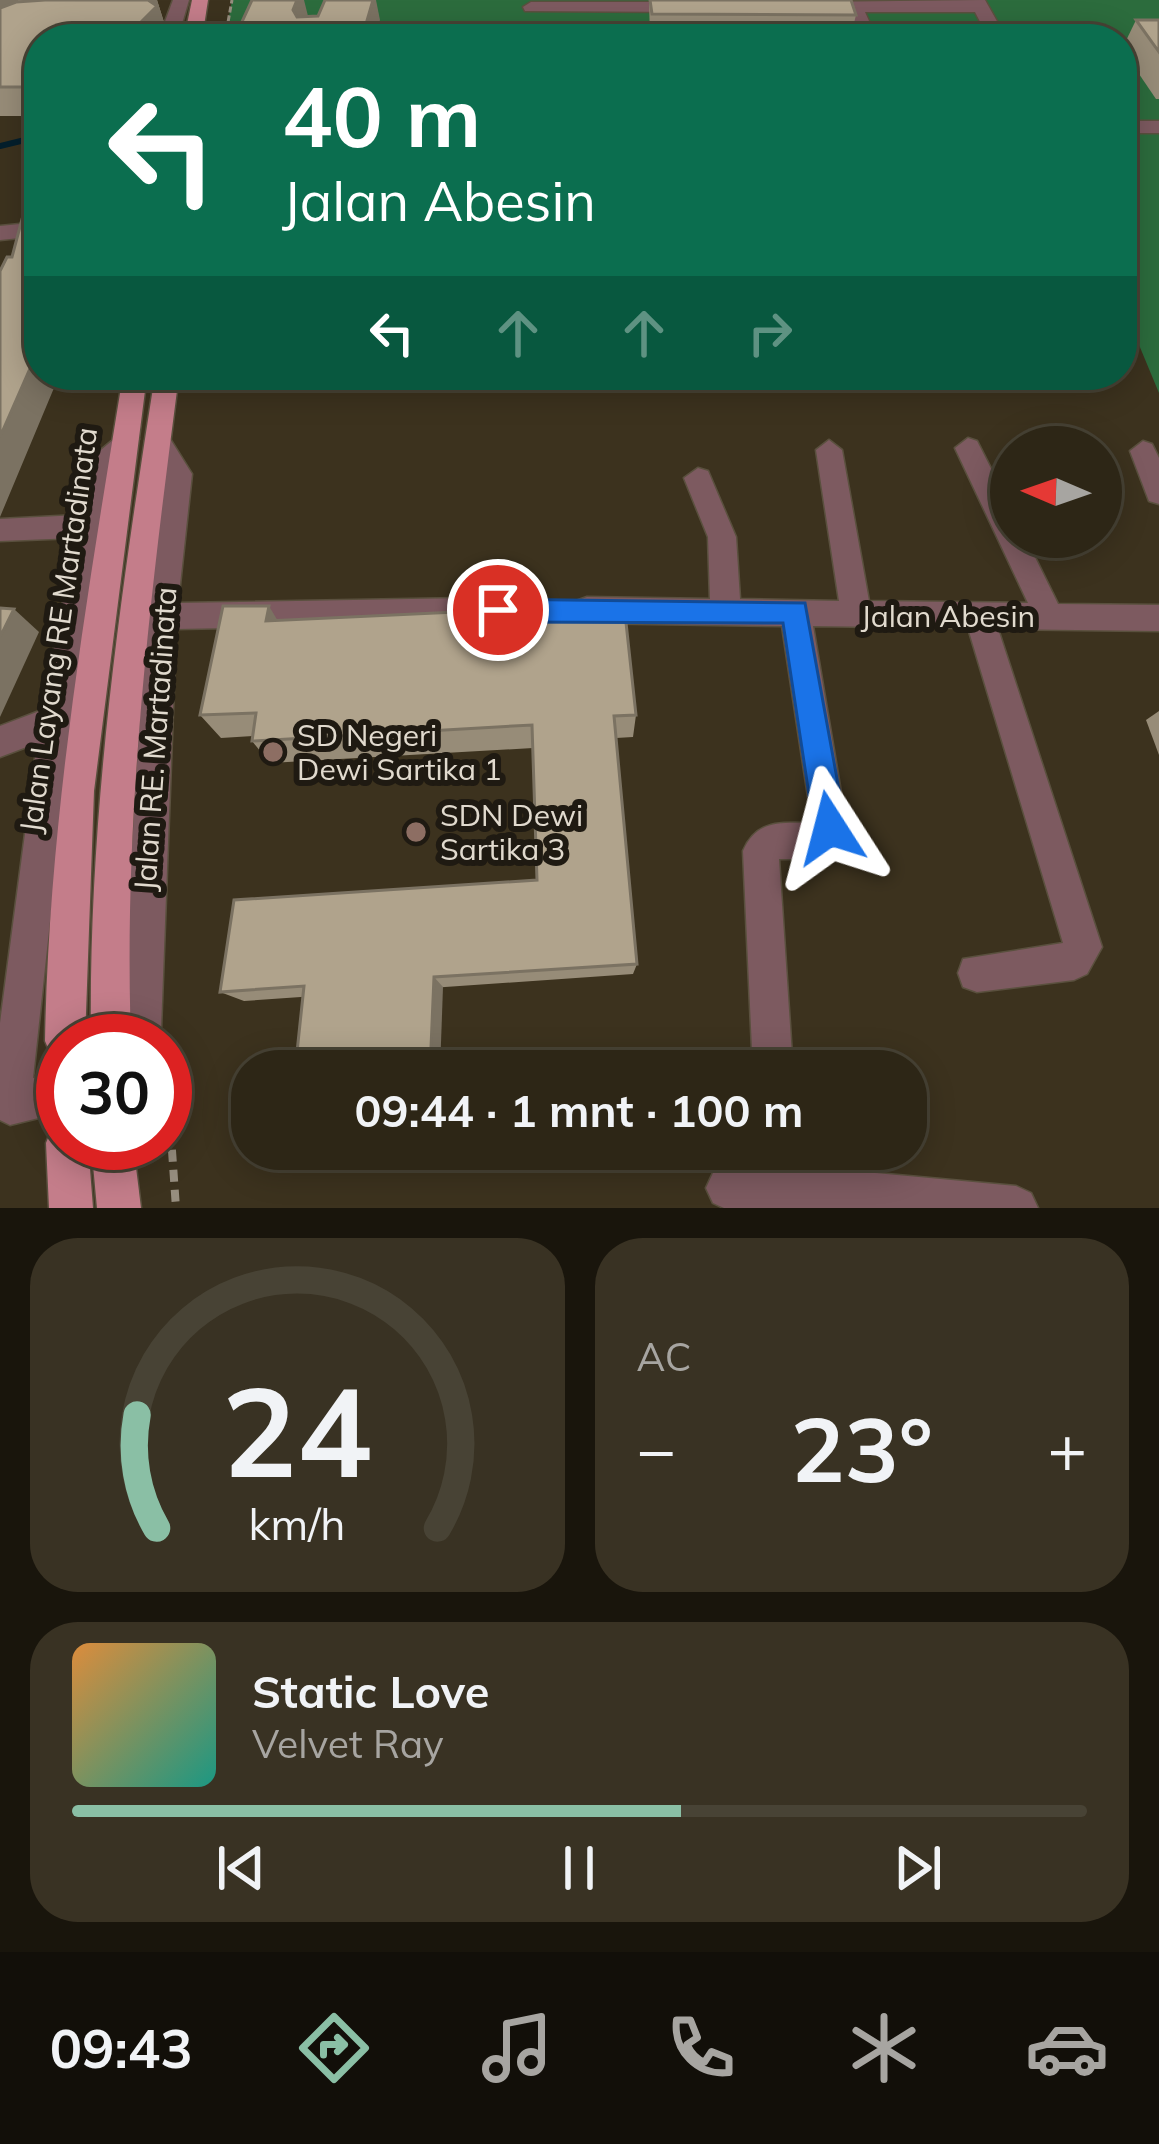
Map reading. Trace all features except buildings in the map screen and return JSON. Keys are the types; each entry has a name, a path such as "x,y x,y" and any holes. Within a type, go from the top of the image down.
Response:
{"main road":[{"name":"Jalan Layang RE Martadinata","path":"137,390 142,440"},
{"name":"Jalan Layang RE Martadinata","path":"65,1014 63,926 142,440 160,390"},
{"name":"Jalan Layang RE Martadinata","path":"109,662 110,1014"},
{"path":"69,1170 71,1208"},
{"path":"115,1170 119,1208"}],"street":[{"path":"787,7 978,4"},
{"path":"531,10 695,7"},
{"path":"855,7 862,24"},
{"path":"36,1098 5,1104 56,718 100,472 108,455 142,440"},
{"name":"Jalan RE. Martadinata","path":"142,440 178,474 161,616 142,1014"},
{"path":"968,448 1048,616"},
{"path":"829,451 856,616"},
{"path":"1143,451 1159,493"},
{"path":"698,478 722,537 725,609"},
{"path":"0,530 90,526"},
{"name":"Jalan Abesin","path":"161,616 725,609 856,616 1159,618"},
{"path":"772,1050 760,851 770,842 824,841 830,828 795,611"},
{"path":"977,973 1074,961 1083,947 979,616"},
{"path":"0,742 56,718"},
{"path":"728,1188 772,1170"},
{"path":"796,1170 1016,1208"}],"path":[{"path":"173,1170 176,1208"}],"green space":[{"path":"232,0 1159,0 1159,393 1137,340 1137,24 228,24"}],"waterway":[{"path":"0,146 24,140"}],"place":[{"name":"SD Negeri Dewi Sartika 1","path":"273,752"},
{"name":"SDN Dewi Sartika 3","path":"416,832"}],"route":[{"path":"498,610 795,611 830,828"}]}
